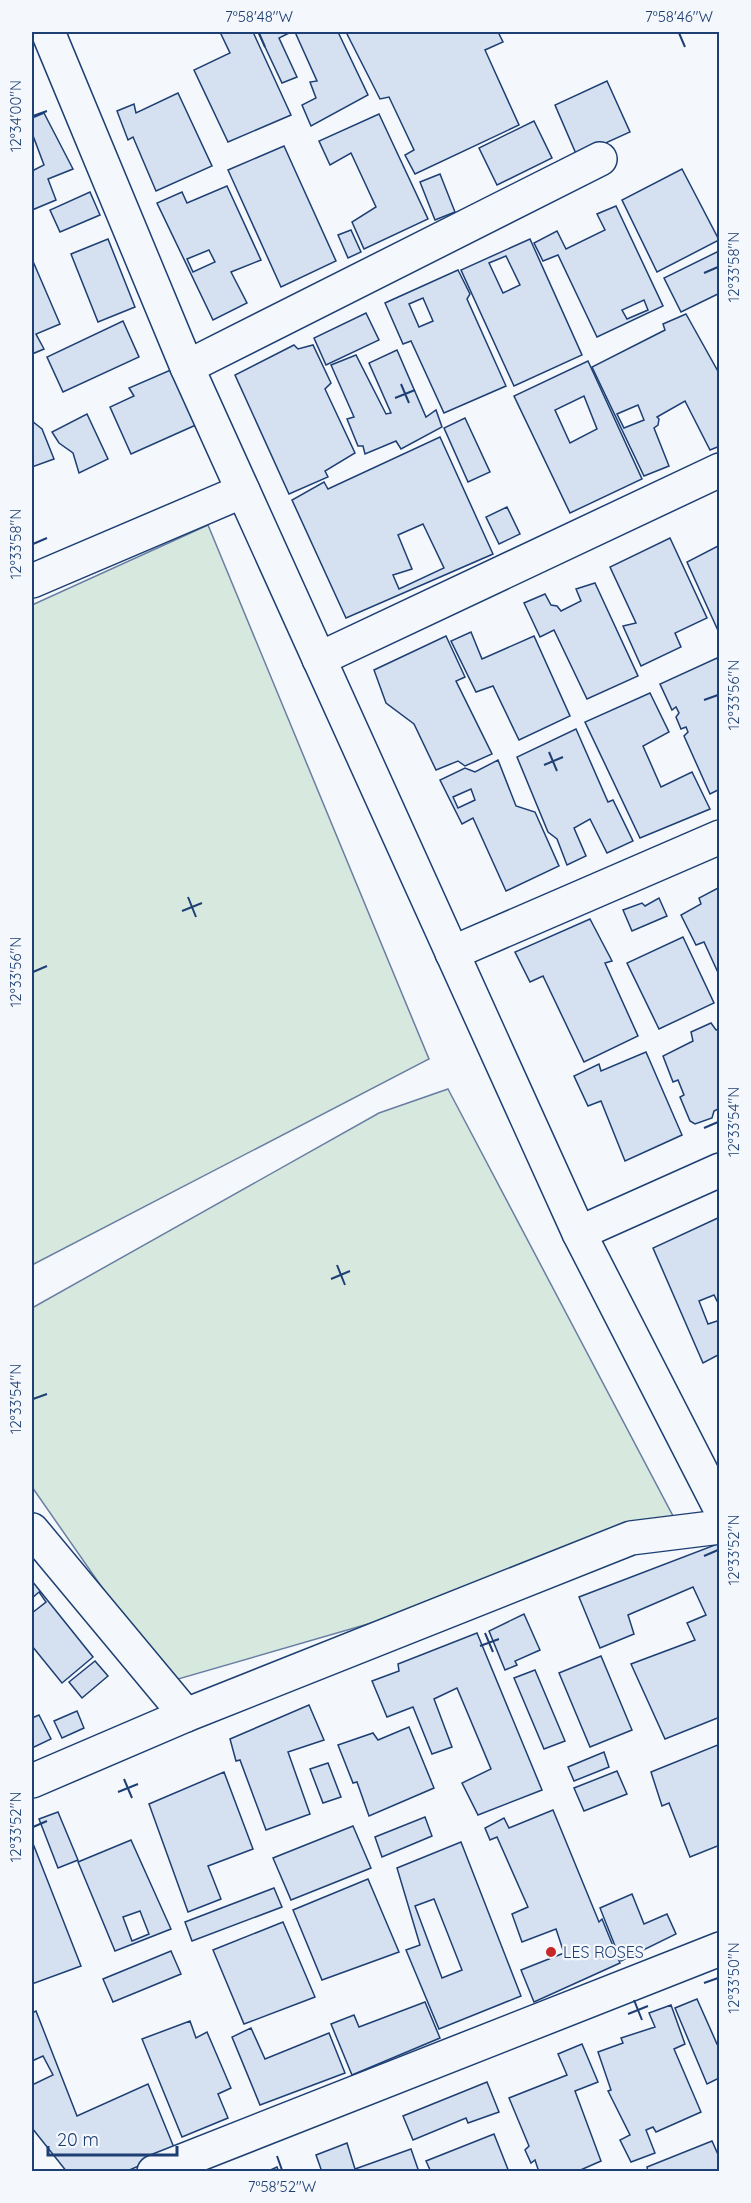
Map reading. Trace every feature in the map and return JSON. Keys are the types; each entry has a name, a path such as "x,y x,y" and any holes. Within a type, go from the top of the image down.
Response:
{"street":[{"path":"49,37 187,367 579,1233 720,1508"},
{"path":"187,367 600,159"},
{"path":"319,659 720,470"},
{"path":"32,581 243,491"},
{"path":"452,953 720,837"},
{"path":"579,1233 720,1170"},
{"path":"32,1781 186,1715 631,1538 720,1527"},
{"path":"32,1530 186,1715"},
{"path":"154,2172 720,1949"}],"shaded area":[{"path":"208,525 429,1059 32,1265 32,605"},
{"path":"448,1089 682,1533 168,1682 32,1487 32,1308 379,1113"}],"building":[{"path":"220,32 253,32 291,115 228,142 194,70 230,53"},
{"path":"258,32 291,32 279,38 297,77 282,83"},
{"path":"295,32 338,32 368,95 311,126 302,105 316,98 310,82 317,81"},
{"path":"346,32 498,32 503,42 485,50 519,125 415,174 405,155 414,150 389,97 380,99"},
{"path":"607,81 630,132 577,156 555,105"},
{"path":"178,93 212,166 156,191 133,137 128,140 117,111 134,104 136,113"},
{"path":"44,113 73,169 48,179 56,200 32,210 32,171 44,165 32,133 32,118"},
{"path":"379,114 428,219 364,249 352,222 376,207 351,153 330,165 319,141"},
{"path":"534,121 552,158 497,185 479,148"},
{"path":"284,146 336,261 281,287 228,170"},
{"path":"682,169 719,240 657,272 622,200"},
{"path":"440,174 455,212 435,220 420,182"},
{"path":"227,186 261,260 231,272 247,303 213,320 157,203 182,192 187,203","holes":["209,250 215,262 193,272 187,259"]},
{"path":"90,192 100,215 60,232 50,210"},
{"path":"616,206 663,306 597,337 558,255 543,261 534,243 557,231 566,249 605,230 597,214","holes":["644,300 648,310 627,319 622,310"]},
{"path":"351,230 361,252 348,258 338,235"},
{"path":"108,239 135,307 98,322 71,254"},
{"path":"530,239 582,355 514,386 461,270","holes":["506,256 520,285 503,293 489,263"]},
{"path":"719,251 720,293 681,312 664,278"},
{"path":"32,259 60,324 36,334 44,349 32,354"},
{"path":"458,270 470,294 467,299 506,386 444,413 411,341 403,344 385,303","holes":["423,298 433,321 419,327 409,304"]},
{"path":"366,313 379,340 326,365 314,338"},
{"path":"686,314 720,375 720,446 710,450 685,401 657,417 658,425 654,428 669,466 644,476 592,367 665,330 663,324","holes":["638,405 644,420 624,428 617,414"]},
{"path":"123,321 139,357 63,392 47,357"},
{"path":"294,345 298,349 313,345 331,383 325,389 355,453 325,471 328,477 289,494 235,375"},
{"path":"397,350 426,417 436,410 442,427 401,449 396,441 365,454 363,446 358,446 347,419 354,417 331,365 356,355 386,414 391,413 369,363"},
{"path":"588,361 642,479 570,513 514,396","holes":["584,396 597,429 570,443 555,410"]},
{"path":"173,369 198,424 131,454 110,407 134,396 129,388"},
{"path":"87,414 108,459 79,473 73,453 59,443 52,432"},
{"path":"465,418 490,472 468,482 444,428"},
{"path":"32,421 42,429 54,459 32,467"},
{"path":"440,437 493,554 346,618 292,500 324,482 328,489","holes":["423,524 444,568 399,589 393,575 412,569 398,535"]},
{"path":"507,507 520,534 499,544 486,517"},
{"path":"670,538 707,618 675,633 681,647 641,666 623,626 636,623 610,567"},
{"path":"720,545 720,635 687,562"},
{"path":"595,583 638,676 587,699 554,630 540,637 524,603 545,594 551,605 557,606 561,611 581,601 576,589"},
{"path":"471,632 482,659 534,636 570,716 519,740 493,686 476,692 451,641"},
{"path":"446,636 465,677 456,681 492,754 465,766 458,761 436,770 414,724 386,703 374,670"},
{"path":"717,658 720,665 720,789 710,794 684,736 688,732 686,727 681,729 676,717 679,713 676,707 672,710 660,684"},
{"path":"650,693 669,732 643,746 661,787 692,772 710,809 640,838 585,722"},
{"path":"576,729 608,802 613,800 633,841 607,853 590,819 574,828 586,856 567,865 557,839 548,832 517,757"},
{"path":"498,760 516,806 535,812 559,866 506,891 473,818 462,824 440,780 465,768 475,772","holes":["471,789 475,800 458,808 453,797"]},
{"path":"720,887 720,977 704,942 696,945 681,915 701,904 699,898"},
{"path":"659,898 667,916 632,931 623,910 642,903 645,906"},
{"path":"590,919 612,961 605,963 638,1036 584,1062 543,976 530,982 515,952"},
{"path":"683,937 714,1003 659,1029 627,963"},
{"path":"711,1023 716,1030 720,1029 720,1108 714,1111 712,1118 695,1124 690,1121 680,1097 684,1095 678,1080 673,1082 663,1056 693,1041 691,1032"},
{"path":"646,1052 682,1135 625,1161 601,1101 588,1106 574,1076 599,1064 601,1071"},
{"path":"720,1217 720,1307 714,1295 699,1301 708,1324 720,1320 720,1354 703,1363 653,1248"},
{"path":"720,1543 720,1717 665,1739 631,1664 695,1640 687,1623 706,1615 693,1587 628,1615 634,1634 600,1648 579,1597"},
{"path":"32,1581 93,1657 62,1683 32,1646 32,1613 46,1602 39,1592 32,1598"},
{"path":"524,1614 540,1650 515,1661 517,1665 505,1670 489,1631"},
{"path":"477,1633 542,1790 478,1815 462,1783 491,1769 457,1688 434,1699 452,1747 432,1754 413,1707 387,1717 372,1681 399,1671 398,1664"},
{"path":"601,1656 632,1730 590,1747 559,1673"},
{"path":"95,1661 108,1676 82,1698 69,1682"},
{"path":"535,1670 565,1741 544,1749 514,1678"},
{"path":"309,1705 324,1740 288,1752 310,1814 266,1830 240,1760 236,1761 230,1739"},
{"path":"77,1711 84,1728 62,1738 54,1721"},
{"path":"39,1715 51,1739 32,1748 32,1718"},
{"path":"409,1727 434,1788 369,1816 357,1782 353,1783 338,1745 373,1733 378,1740"},
{"path":"720,1744 720,1845 690,1857 669,1803 662,1806 651,1772"},
{"path":"604,1752 609,1767 574,1781 568,1767"},
{"path":"328,1763 341,1797 323,1803 310,1769"},
{"path":"617,1771 627,1794 584,1811 574,1788"},
{"path":"224,1772 253,1849 208,1866 221,1899 188,1912 149,1804"},
{"path":"553,1810 599,1922 602,1919 620,1963 534,2002 521,1970 564,1953 556,1929 522,1942 512,1914 528,1907 497,1837 490,1840 485,1828 504,1818 509,1828"},
{"path":"58,1812 78,1860 58,1868 39,1819"},
{"path":"425,1817 432,1836 382,1857 375,1837"},
{"path":"353,1826 371,1868 291,1900 273,1858"},
{"path":"131,1840 171,1929 115,1951 78,1862","holes":["140,1911 149,1934 132,1941 123,1917"]},
{"path":"32,1841 81,1966 32,1984"},
{"path":"461,1842 521,1996 439,2029 406,1950 420,1945 397,1868","holes":["434,1899 462,1970 442,1978 415,1906"]},
{"path":"368,1879 399,1952 322,1980 293,1910"},
{"path":"274,1888 282,1907 192,1941 185,1922"},
{"path":"632,1894 644,1924 667,1914 676,1934 621,1961 600,1908"},
{"path":"283,1922 315,1997 244,2024 213,1950"},
{"path":"171,1951 181,1974 113,2002 103,1979"},
{"path":"697,1999 717,2044 720,2043 720,2081 719,2078 707,2084 675,2008"},
{"path":"425,2002 440,2038 352,2075 331,2024 354,2015 359,2027"},
{"path":"671,2005 685,2044 674,2049 701,2112 656,2132 653,2127 646,2130 655,2153 631,2162 620,2140 630,2135 608,2091 611,2090 598,2052 623,2043 621,2038 655,2027 649,2013"},
{"path":"36,2011 77,2116 148,2084 175,2150 125,2172 67,2172 32,2128 32,2085 53,2075 43,2056 32,2061 32,2013"},
{"path":"190,2021 196,2038 207,2032 231,2088 218,2094 228,2118 182,2137 142,2039"},
{"path":"251,2028 265,2059 329,2033 345,2073 260,2105 232,2037"},
{"path":"582,2044 598,2082 575,2091 601,2161 576,2172 539,2172 535,2160 531,2163 525,2150 529,2146 509,2098 567,2075 558,2054"},
{"path":"487,2082 499,2112 468,2123 466,2118 413,2140 403,2116"},
{"path":"494,2134 509,2172 431,2172 426,2161"},
{"path":"712,2141 720,2159 720,2172 648,2172 647,2167"},
{"path":"347,2143 355,2169 411,2149 419,2172 322,2172 316,2155"},
{"path":"277,2167 279,2172 266,2172"}],"place":[{"name":"LES ROSES","path":"551,1952"}]}
